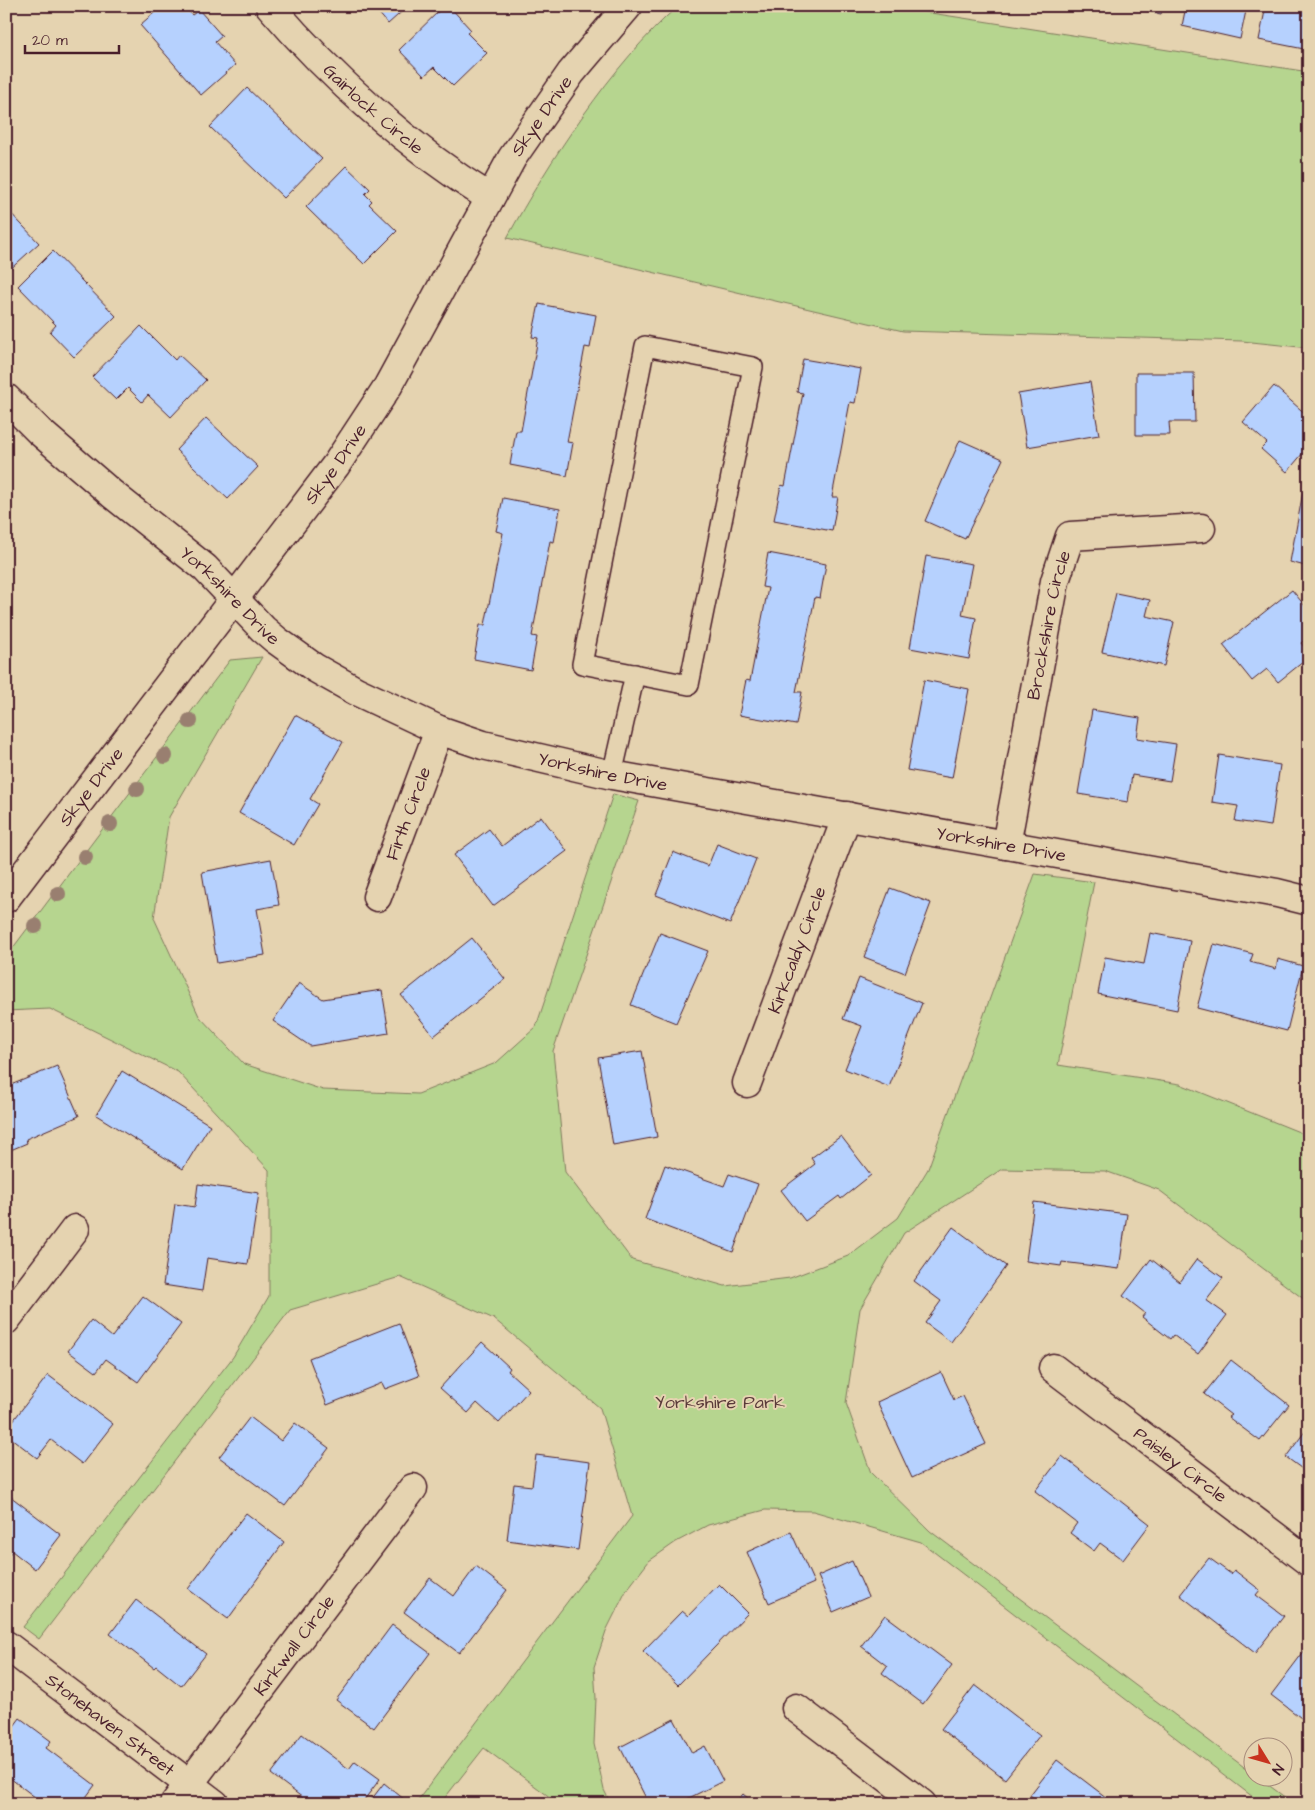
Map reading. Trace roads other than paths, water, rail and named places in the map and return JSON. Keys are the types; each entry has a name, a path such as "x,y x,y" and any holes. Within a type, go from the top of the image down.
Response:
{"street":[{"name":"Gairlock Circle","path":"270,6 353,91 427,154 458,178 490,198"},
{"name":"Skye Drive","path":"6,898 336,466 363,425 420,329 490,198 537,120 571,73 628,6"},
{"name":"Yorkshire Drive","path":"6,398 39,431 104,488 205,568 263,629 315,668 356,691 439,730 492,748 612,775 1276,893 1309,901"},
{"name":"Brockshire Circle","path":"1006,845 1055,581 1070,536 1201,528"},
{"name":"Firth Circle","path":"377,897 439,730"},
{"name":"Kirkcaldy Circle","path":"747,1083 847,816"},
{"path":"6,1320 75,1229"},
{"name":"Paisley Circle","path":"1053,1368 1309,1562"},
{"name":"Kirkwall Circle","path":"182,1794 413,1488"},
{"name":"Stonehaven Street","path":"6,1645 182,1794 215,1804"},
{"path":"796,1708 922,1804"}],"lane":[{"path":"645,346 753,367 690,685 635,674 582,664 645,346"},
{"path":"612,775 635,674"}],"park label":[{"name":"Yorkshire Park","path":"720,1402"}]}
